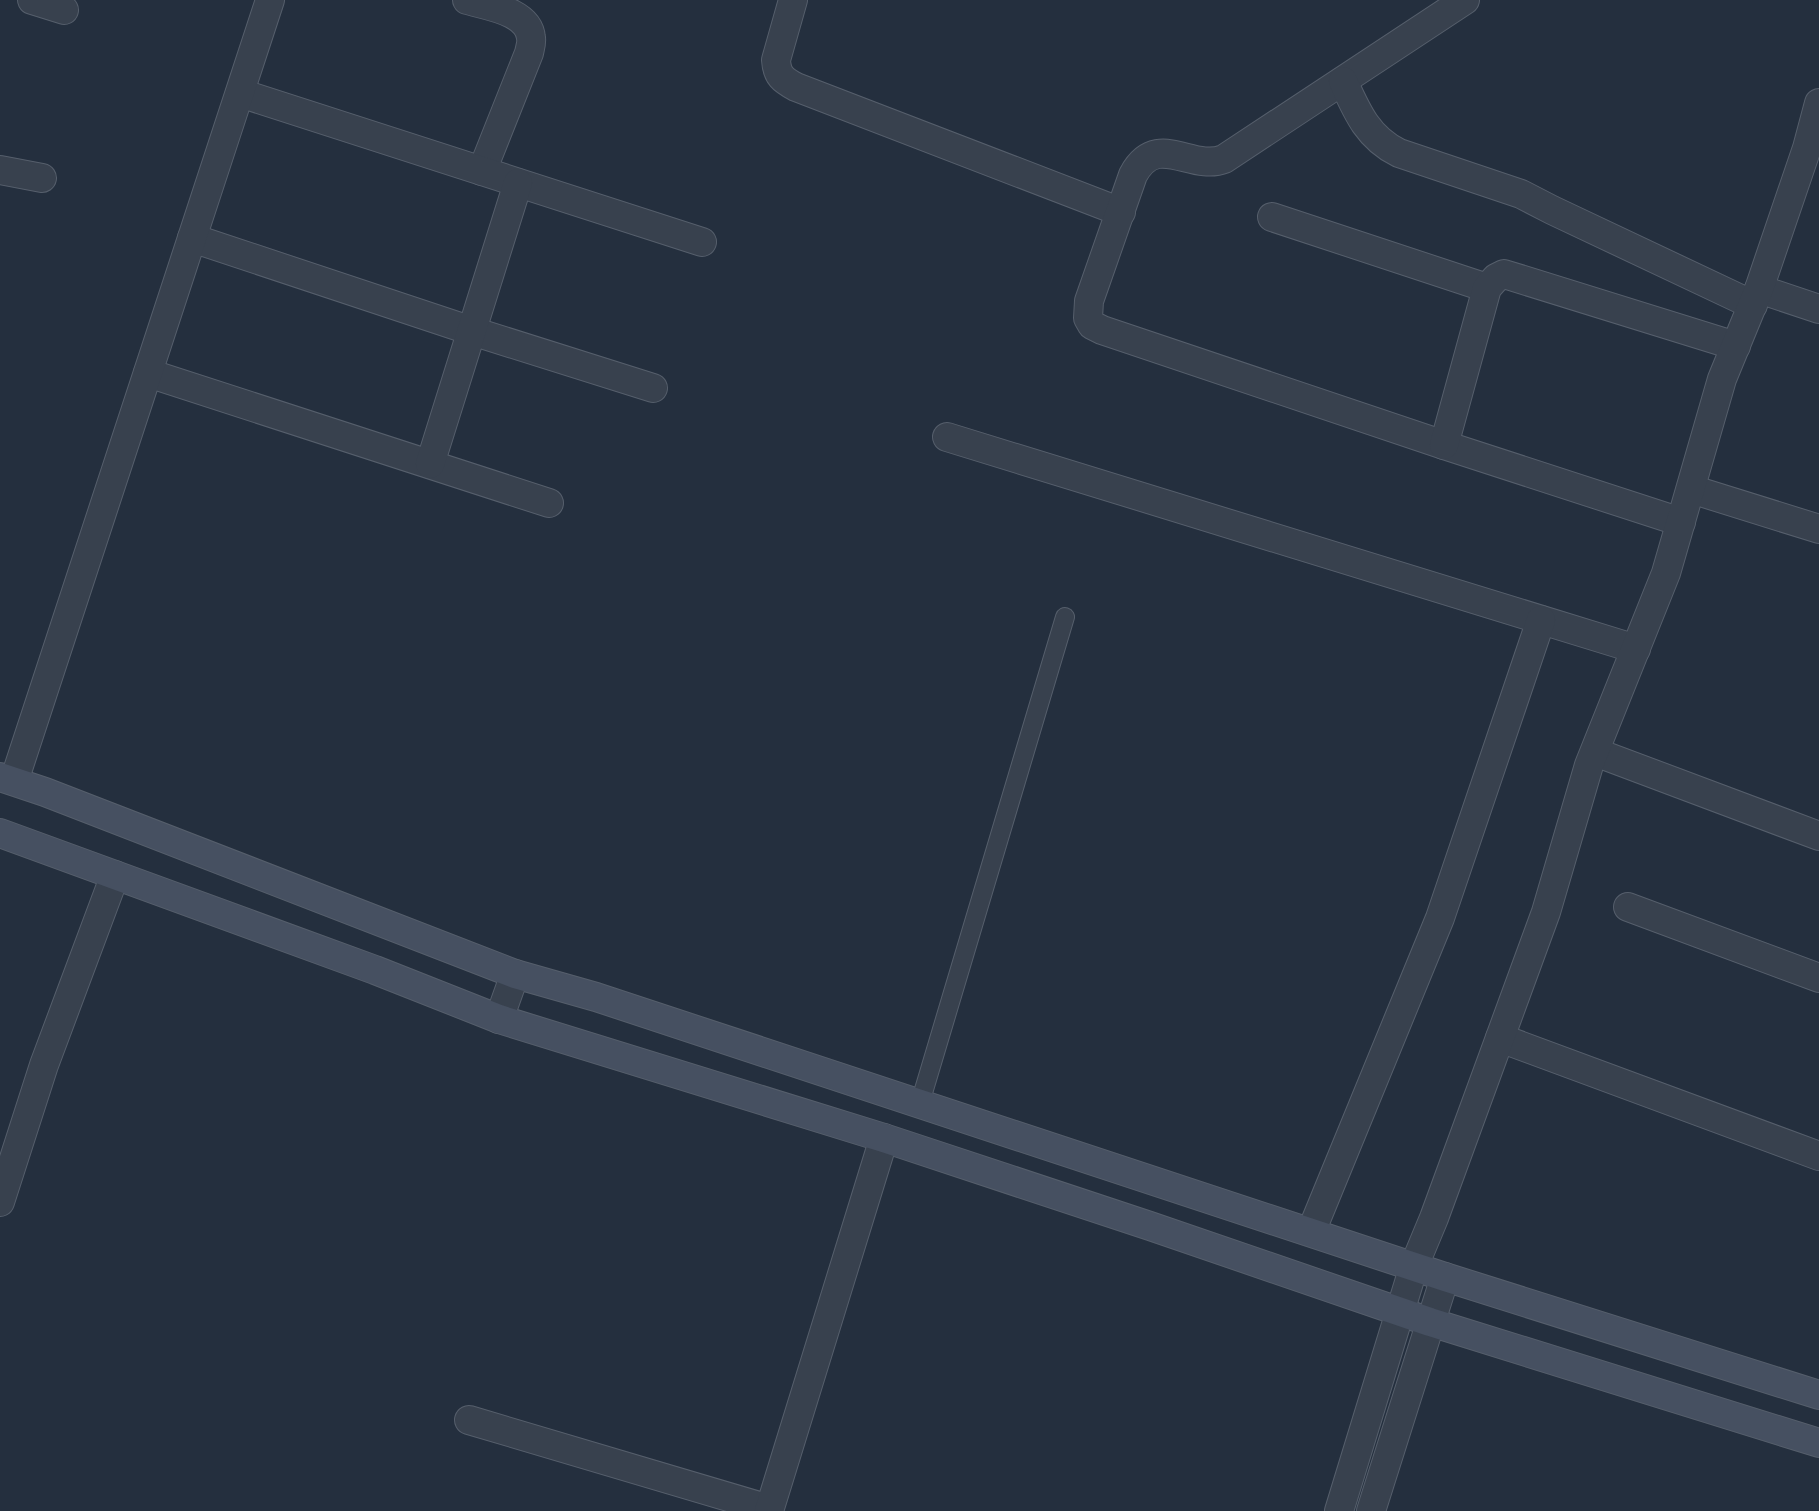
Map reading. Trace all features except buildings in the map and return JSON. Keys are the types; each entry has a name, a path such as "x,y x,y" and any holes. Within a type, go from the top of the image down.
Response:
{"main road":[{"path":"7,779 515,974 596,997 1444,1277 1819,1395"},
{"path":"0,833 375,970 499,1020 884,1138 1141,1222 1430,1322 1819,1442"}],"street":[{"path":"32,0 64,10"},
{"path":"7,779 148,373 270,0"},
{"path":"467,0 514,13 529,30 531,38 529,53 482,171"},
{"path":"793,0 776,60 776,69 784,81 1121,212"},
{"path":"1465,0 1224,159 1217,162 1208,162 1173,154 1162,154 1151,156 1139,163 1133,175 1089,301 1088,318 1092,325 1102,330 1444,445 1681,522"},
{"path":"1343,82 1358,114 1374,135 1385,146 1399,153 1521,194 1552,210 1756,297 1819,309"},
{"path":"240,93 702,242"},
{"path":"1339,1511 1414,1266 1546,912 1589,765 1666,573 1722,380 1813,150 1819,102"},
{"path":"0,170 42,178"},
{"path":"430,464 518,183"},
{"path":"1272,217 1487,288"},
{"path":"192,238 472,331 653,388"},
{"path":"1444,445 1487,288 1496,278 1504,274 1736,346"},
{"path":"148,373 549,503"},
{"path":"947,437 1636,649"},
{"path":"1691,489 1819,529"},
{"path":"1311,1232 1440,918 1541,620"},
{"path":"1595,752 1819,836"},
{"path":"0,1202 44,1065 115,875"},
{"path":"1628,907 1819,978"},
{"path":"499,1020 515,974"},
{"path":"1500,1038 1819,1156"},
{"path":"469,1420 769,1510 884,1138"},
{"path":"1370,1511 1444,1277"}],"lane":[{"path":"920,1104 1065,617"}]}
